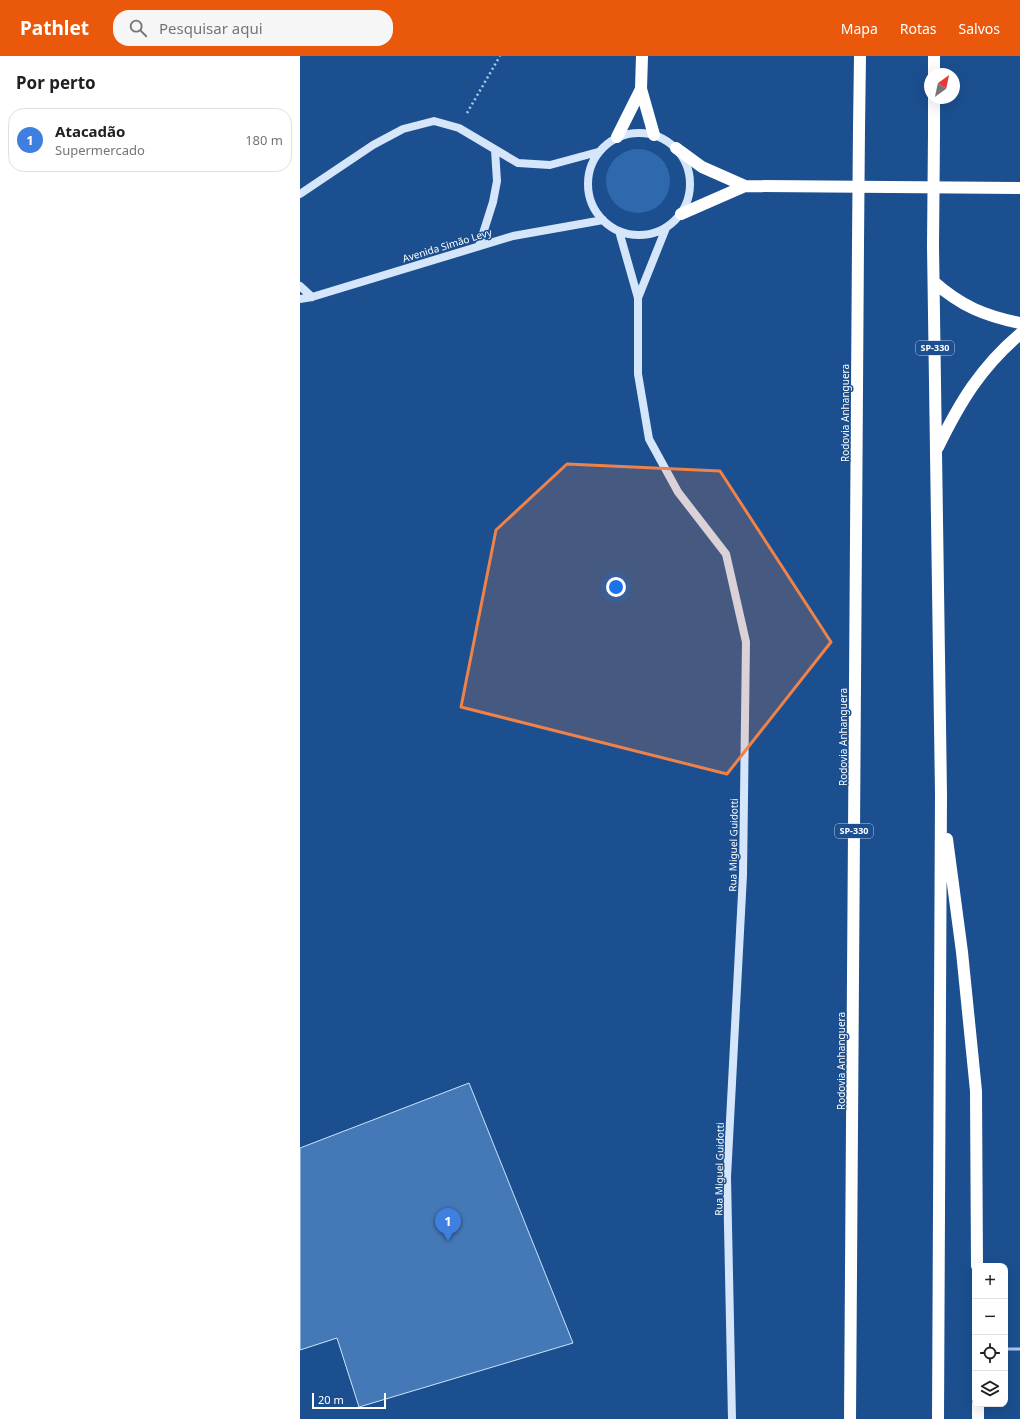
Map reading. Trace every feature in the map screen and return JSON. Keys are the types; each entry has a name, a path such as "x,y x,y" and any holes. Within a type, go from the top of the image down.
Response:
{"highway":[{"path":"642,56 641,89 654,134"},
{"name":"Rodovia Anhanguera","path":"850,1419 860,56"},
{"path":"934,56 934,68"},
{"path":"617,137 641,89"},
{"name":"SP-330","path":"934,104 933,246 941,794 938,1419"},
{"path":"676,148 702,167 745,186 1020,188"},
{"path":"681,214 745,186"},
{"path":"934,282 949,296 966,306 985,314 1020,323"},
{"path":"936,450 968,391 992,360 1020,334"},
{"path":"941,794 962,952 976,1091 977,1263"},
{"path":"978,1407 978,1419"}],"street":[{"path":"300,194 373,145 404,129 434,120 459,128 518,163 550,165 598,152 617,137 636,132 654,134 666,140 676,148 688,168 690,192 681,214 666,228 643,235 619,231 603,220 590,199 589,175 598,152"},
{"path":"479,246 493,202 497,181 495,150"},
{"name":"Avenida Simão Levy","path":"300,299 312,297 513,236 603,220"},
{"name":"Rua Miguel Guidotti","path":"638,298 666,228"},
{"name":"Rua Miguel Guidotti","path":"619,231 638,298 638,374 649,439 678,492 726,554 746,642 743,875 727,1177 732,1419"},
{"path":"300,286 312,297"}],"lane":[{"path":"1008,1349 1020,1349"}],"path":[{"path":"459,128 500,56"}],"highlighted area":[{"path":"567,464 720,471 831,642 727,774 461,707 496,530"}],"shaded area":[{"path":"638,149 650,152 661,158 667,169 670,181 667,193 661,204 650,210 638,213 626,210 615,204 609,193 606,181 609,169 615,158 626,152"}],"building":[{"path":"469,1083 573,1343 359,1407 337,1338 300,1350 300,1148"}],"place":[{"name":"Atacadão","path":"448,1241"}]}
